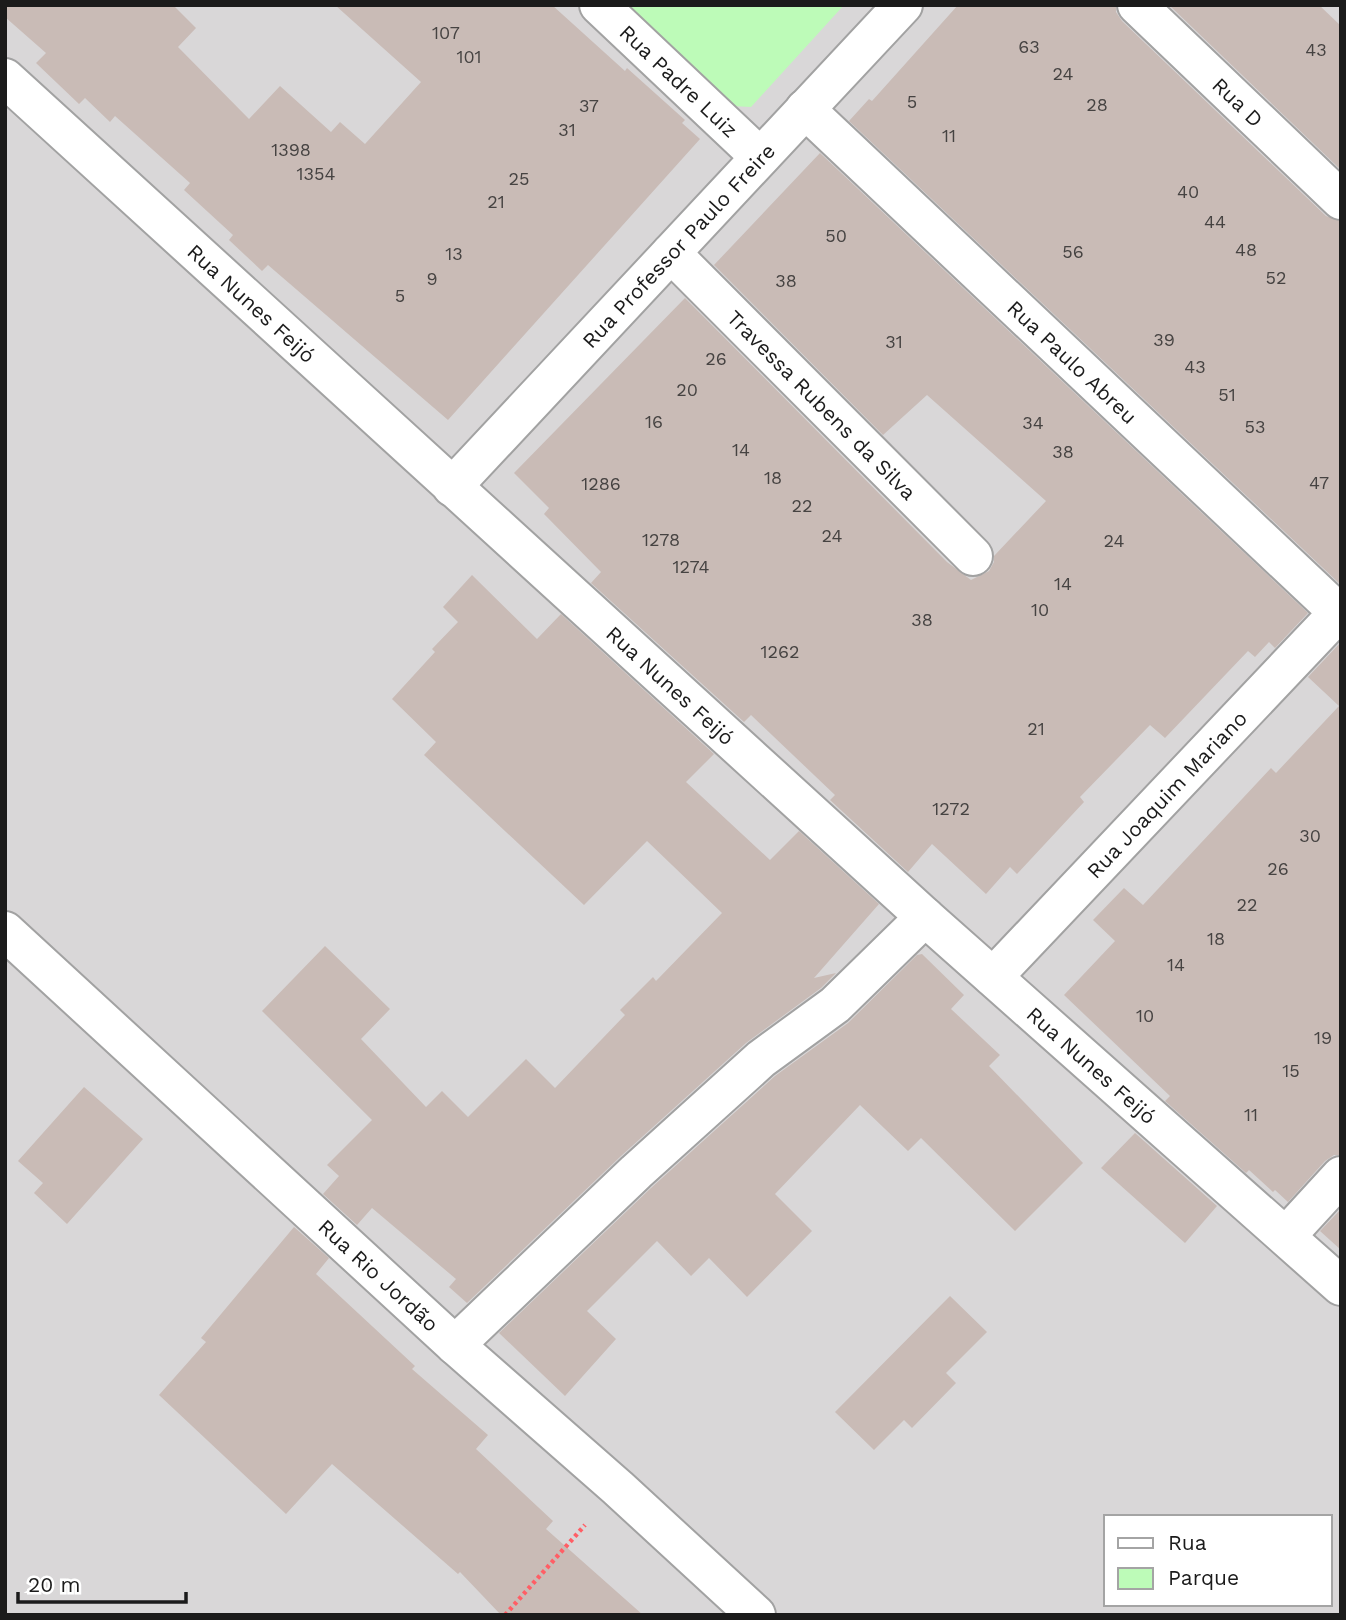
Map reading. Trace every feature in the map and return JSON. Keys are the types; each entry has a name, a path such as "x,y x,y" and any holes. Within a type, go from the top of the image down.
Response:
{"street":[{"name":"Rua Padre Luiz","path":"599,5 760,157"},
{"name":"Rua Professor Paulo Freire","path":"452,487 903,5"},
{"name":"Rua D","path":"1137,5 1341,200"},
{"name":"Rua Nunes Feijó","path":"5,78 925,917 1341,1286"},
{"name":"Rua Paulo Abreu","path":"805,109 1340,612"},
{"name":"Travessa Rubens da Silva","path":"671,253 973,556"},
{"name":"Rua Joaquim Mariano","path":"993,977 1340,612"},
{"path":"455,1345 636,1172 761,1059 835,1005 925,917"},
{"name":"Rua Rio Jordão","path":"5,931 455,1345 618,1488 756,1615"},
{"path":"1286,1236 1341,1176"}],"path":[{"path":"505,1615 618,1488"}],"shaded area":[{"path":"5,5 1341,5 1341,1615 5,1615"}],"green space":[{"path":"622,5 844,5 751,107 732,106"}],"building":[{"path":"5,5 173,5 196,28 178,47 249,119 280,86 331,132 340,122 365,144 421,82 335,5 552,5 625,71 627,68 685,120 682,123 700,139 448,420 268,265 262,271 229,240 233,235 184,190 190,183 115,116 110,122 85,98 79,104 36,63 46,53 5,17"},
{"path":"958,5 1116,5 1116,12 1122,21 1326,216 1341,221 1341,585 849,121 869,99 872,101"},
{"path":"1169,5 1319,5 1341,26 1341,170"},
{"path":"820,153 1308,613 1275,648 1269,642 1255,657 1248,651 1165,738 1150,725 1080,797 1084,802 1017,874 1010,867 986,894 932,844 908,872 830,800 835,795 751,715 744,722 591,583 601,572 544,514 549,508 514,473 685,298 947,562 971,580 989,571 994,556 1046,501 927,395 883,435 714,265"},
{"path":"472,575 537,639 561,614 714,754 686,782 770,860 799,831 879,904 814,978 836,973 821,988 746,1043 621,1156 467,1303 449,1287 456,1279 372,1208 357,1225 323,1194 339,1176 327,1165 372,1120 262,1011 325,946 390,1009 361,1039 426,1107 442,1091 468,1117 526,1059 555,1088 625,1015 620,1010 653,977 656,981 722,913 647,841 584,905 424,755 436,742 392,699 435,652 432,649 458,622 443,607"},
{"path":"1341,642 1341,1155 1334,1155 1325,1161 1288,1202 1249,1170 1246,1173 1165,1101 1170,1096 1064,995 1115,941 1093,920 1124,888 1143,905 1271,768 1276,773 1339,706 1308,677"},
{"path":"922,954 964,995 951,1009 1000,1055 989,1066 1083,1163 1015,1231 921,1138 908,1151 860,1105 775,1194 812,1231 747,1297 709,1258 691,1276 657,1241 587,1311 616,1339 565,1396 499,1333 651,1188 775,1076 848,1023 917,955"},
{"path":"84,1087 143,1139 67,1224 34,1193 43,1183 18,1161"},
{"path":"1135,1133 1217,1206 1185,1243 1101,1168"},
{"path":"1341,1209 1341,1250 1320,1231"},
{"path":"294,1227 329,1258 316,1274 415,1366 412,1369 488,1435 476,1449 553,1521 546,1529 643,1615 501,1615 460,1572 458,1574 332,1464 286,1514 159,1395 206,1342 201,1338"},
{"path":"950,1296 987,1332 946,1373 956,1383 912,1428 904,1420 874,1450 835,1412"}]}
